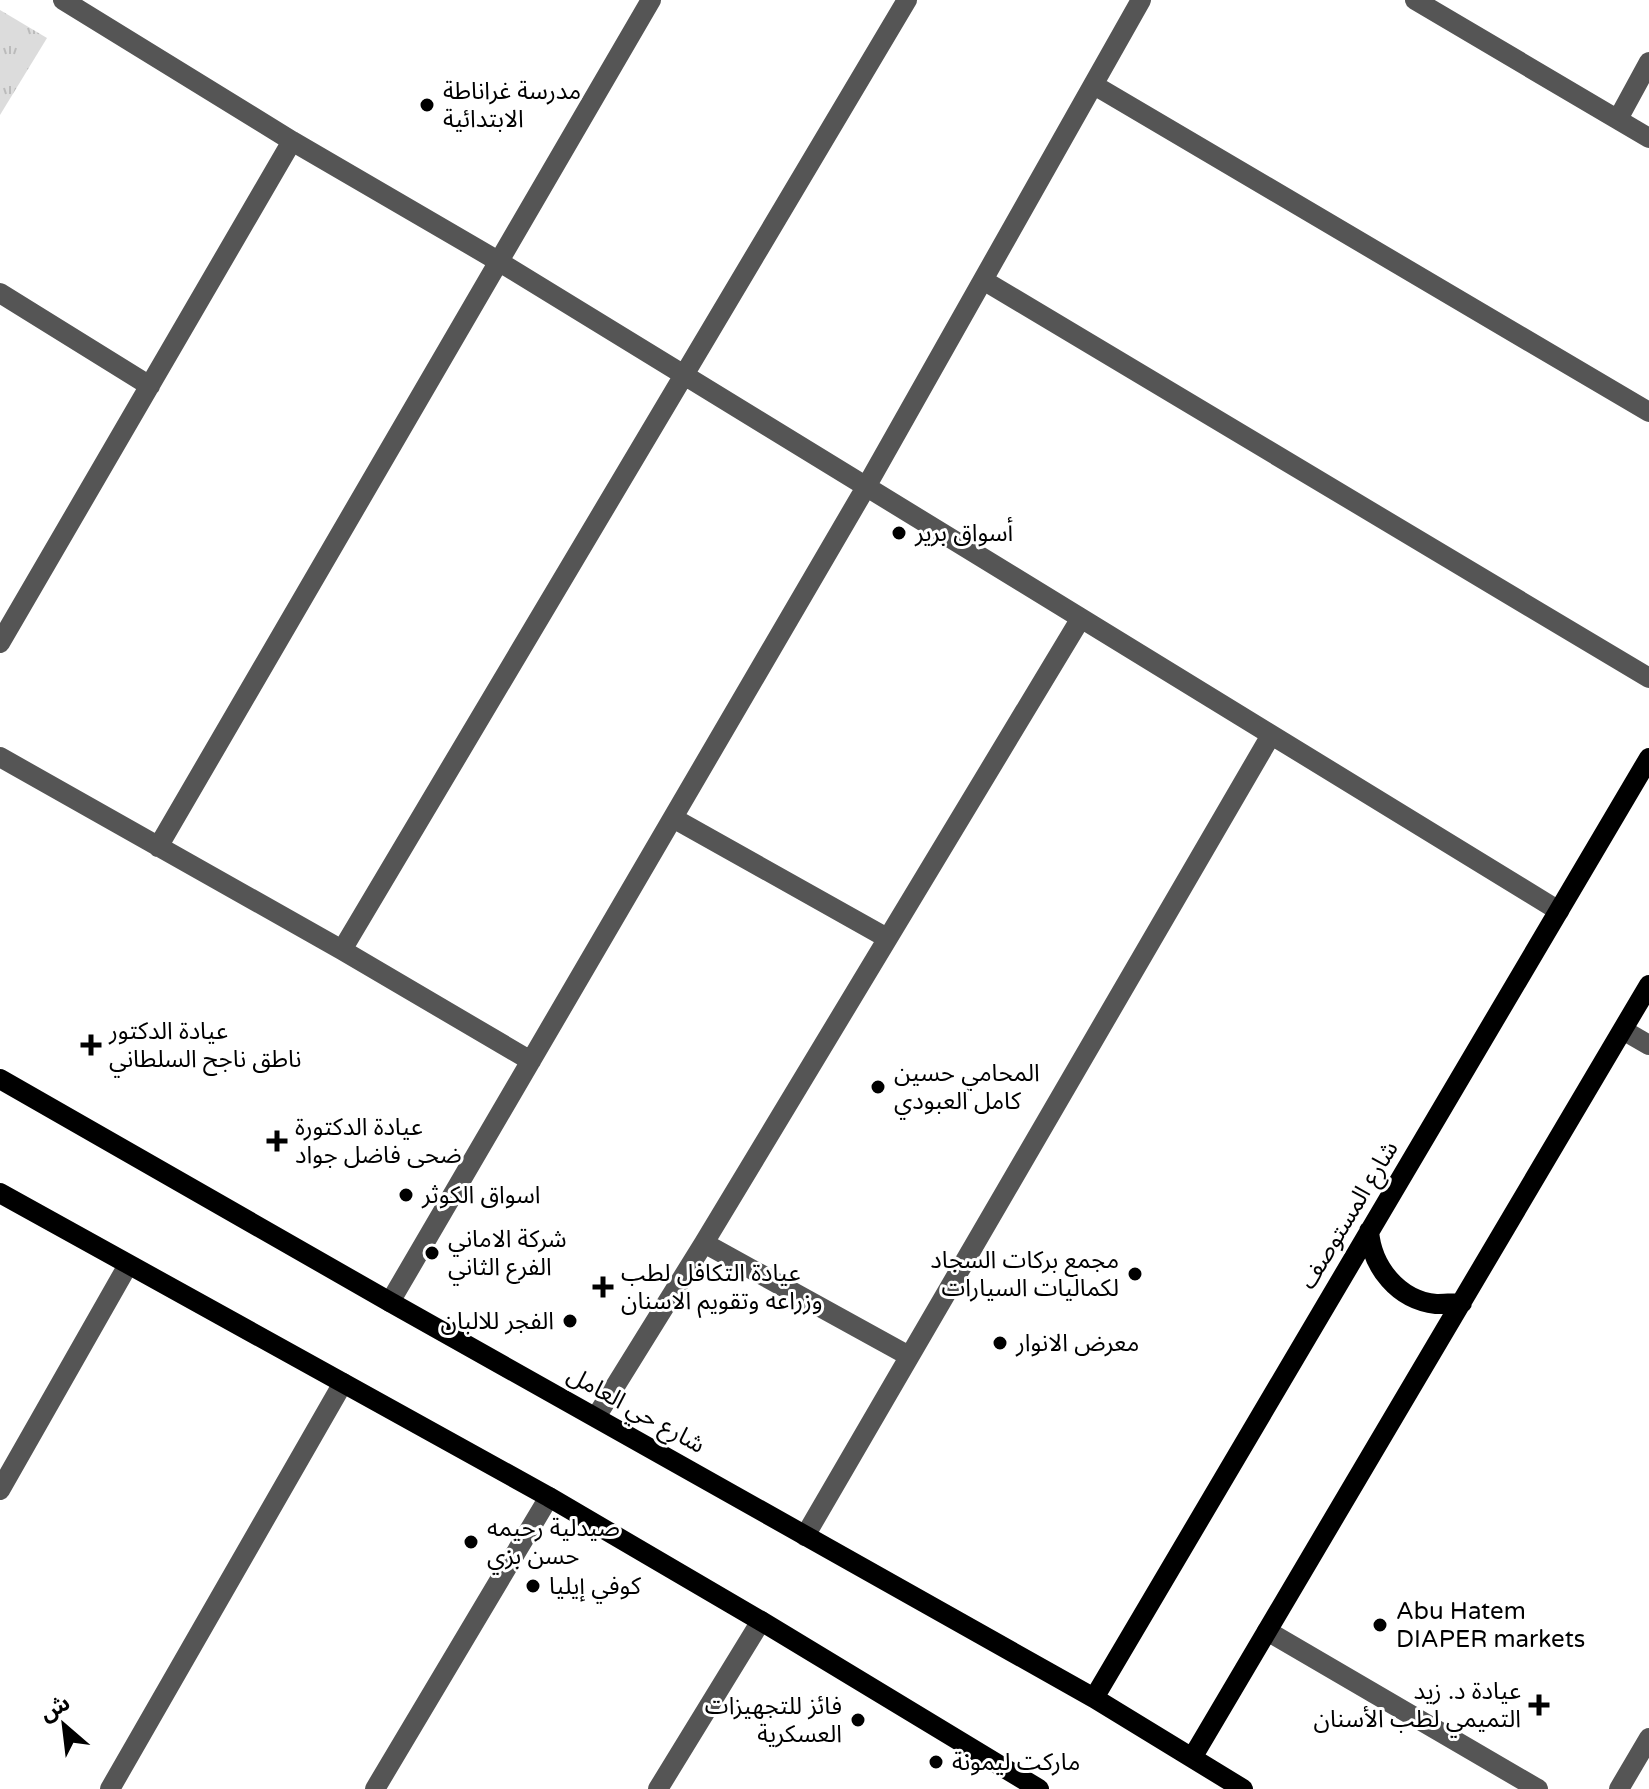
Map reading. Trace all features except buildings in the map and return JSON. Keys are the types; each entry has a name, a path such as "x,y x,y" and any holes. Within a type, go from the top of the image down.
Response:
{"main road":[{"name":"شارع المستوصف","path":"1094,1698 1649,758"},
{"path":"1192,1758 1649,985"},
{"name":"شارع حي العامل","path":"0,1079 1094,1698 1243,1789"},
{"path":"0,1193 549,1497 1039,1789"},
{"path":"1369,1231 1377,1262 1401,1291 1435,1304 1462,1303"}],"street":[{"path":"63,0 292,141 498,261 1559,911"},
{"path":"158,847 651,0"},
{"path":"342,950 907,0"},
{"path":"390,1302 866,487 1141,0"},
{"path":"1423,2 1649,138"},
{"path":"1618,119 1649,62"},
{"path":"1094,85 1649,412"},
{"path":"0,643 292,141"},
{"path":"983,280 1649,678"},
{"path":"0,293 150,386"},
{"path":"596,1417 1081,618"},
{"path":"805,1536 1271,735"},
{"path":"0,757 342,950 531,1061"},
{"path":"673,818 887,938"},
{"path":"1623,1030 1649,1045"},
{"path":"704,1243 909,1356"},
{"path":"0,1490 128,1265"},
{"path":"110,1789 343,1383"},
{"path":"375,1789 549,1497"},
{"path":"658,1789 761,1621"},
{"path":"1267,1631 1538,1789"},
{"path":"1619,1789 1649,1738"}],"green space":[{"path":"0,10 47,38 0,115"}],"place":[{"name":"مدرسة غراناطة الابتدائية","path":"427,105"},
{"name":"أسواق برير","path":"899,533"},
{"name":"عيادة الدكتور ناطق ناجح السلطاني","path":"91,1045"},
{"name":"المحامي حسين كامل العبودي","path":"878,1087"},
{"name":"عيادة الدكتورة ضحى فاضل جواد","path":"277,1141"},
{"name":"اسواق الكوثر","path":"406,1195"},
{"name":"شركة الاماني الفرع الثاني","path":"432,1253"},
{"name":"مجمع بركات السجاد لكماليات السيارات","path":"1135,1274"},
{"name":"عيادة التكافل لطب وزراعه وتقويم الاسنان","path":"603,1287"},
{"name":"الفجر للالبان","path":"570,1321"},
{"name":"معرض الانوار","path":"1000,1343"},
{"name":"صيدلية رحيمه حسن بزي","path":"471,1542"},
{"name":"كوفي إيليا","path":"533,1586"},
{"name":"Abu Hatem DIAPER markets","path":"1380,1625"},
{"name":"عيادة د. زيد التميمي لطب الأسنان","path":"1539,1705"},
{"name":"فائز للتجهيزات العسكرية","path":"858,1720"},
{"name":"ماركت ليمونة","path":"936,1762"}]}
